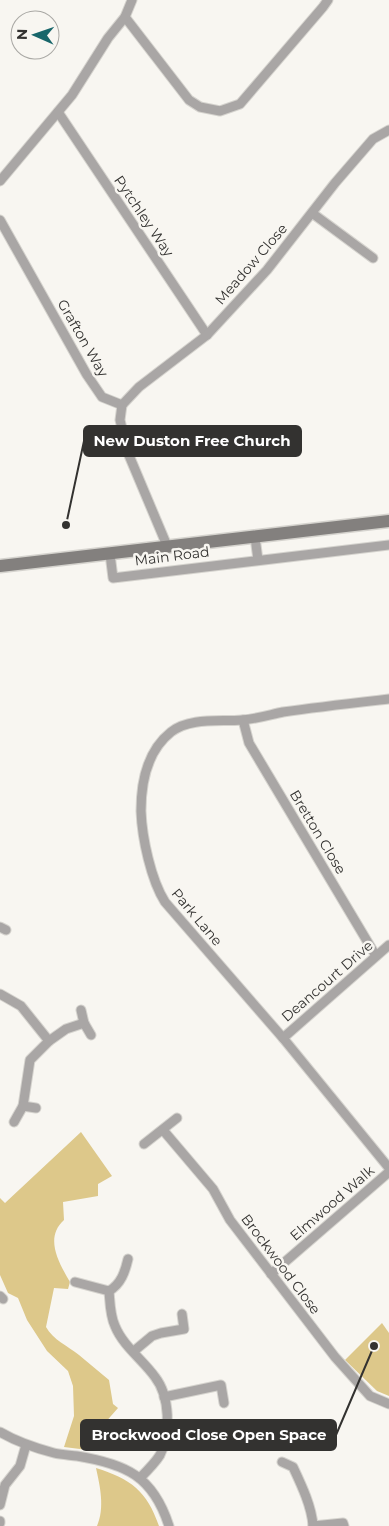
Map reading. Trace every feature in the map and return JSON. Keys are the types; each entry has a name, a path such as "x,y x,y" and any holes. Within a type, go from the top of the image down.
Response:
{"street":[{"path":"0,180 72,95 108,38 124,17 132,0"},
{"path":"124,17 189,100 200,107 220,111 240,104 328,0"},
{"name":"Pytchley Way","path":"58,112 207,335"},
{"name":"Meadow Close","path":"122,405 138,387 207,335 268,270 335,183 373,139 389,130"},
{"path":"312,213 373,258"},
{"name":"Grafton Way","path":"0,220 87,375 102,397 122,405"},
{"path":"122,405 120,420 128,453 168,548"},
{"name":"Main Road","path":"0,566 389,521"},
{"path":"255,537 258,560"},
{"name":"Main Road","path":"110,554 113,578 389,545"},
{"name":"Park Lane","path":"389,699 282,712 243,720 202,722 181,726 172,731 152,754 142,785 141,818 149,858 162,897 283,1038 389,1168"},
{"name":"Bretton Close","path":"243,720 249,743 376,956"},
{"name":"Deancourt Drive","path":"283,1038 389,945"},
{"path":"0,994 21,1006 49,1041"},
{"path":"81,1010 84,1023 91,1035"},
{"path":"14,1122 23,1106 30,1060 49,1041 66,1028 84,1023"},
{"path":"23,1106 36,1108"},
{"path":"144,1144 177,1118"},
{"name":"Brockwood Close","path":"163,1130 213,1189 230,1220 335,1357 370,1396 389,1404"},
{"name":"Elmwood Walk","path":"271,1274 389,1172"},
{"path":"75,1282 109,1291 116,1287 121,1280 126,1271 128,1259"},
{"path":"109,1291 114,1324 124,1342 156,1378 161,1386 164,1397 168,1426 166,1441 160,1455 140,1478"},
{"path":"134,1351 152,1336 184,1329 182,1314"},
{"path":"164,1397 221,1386 224,1403"},
{"path":"0,1432 26,1445 56,1454 106,1461 124,1468 140,1478 150,1488 159,1500 169,1526"},
{"path":"0,1505 5,1485 20,1466 26,1445"},
{"path":"282,1462 293,1467 301,1484 313,1526 343,1523 344,1526"}],"shaded area":[{"path":"81,1132 112,1176 98,1184 98,1196 63,1202 64,1220 58,1227 54,1243 58,1259 70,1282 68,1289 54,1288 46,1327 57,1339 109,1380 113,1404 118,1408 96,1433 88,1450 64,1447 74,1416 73,1386 68,1371 47,1351 27,1320 18,1298 8,1293 0,1275 0,1198 5,1203"},
{"path":"382,1323 389,1333 389,1396 377,1391 345,1360"},
{"path":"96,1468 119,1477 136,1488 149,1504 159,1526 97,1526 101,1504"}],"place":[{"name":"New Duston Free Church","path":"66,525"},
{"name":"Brockwood Close Open Space","path":"374,1346"}]}
